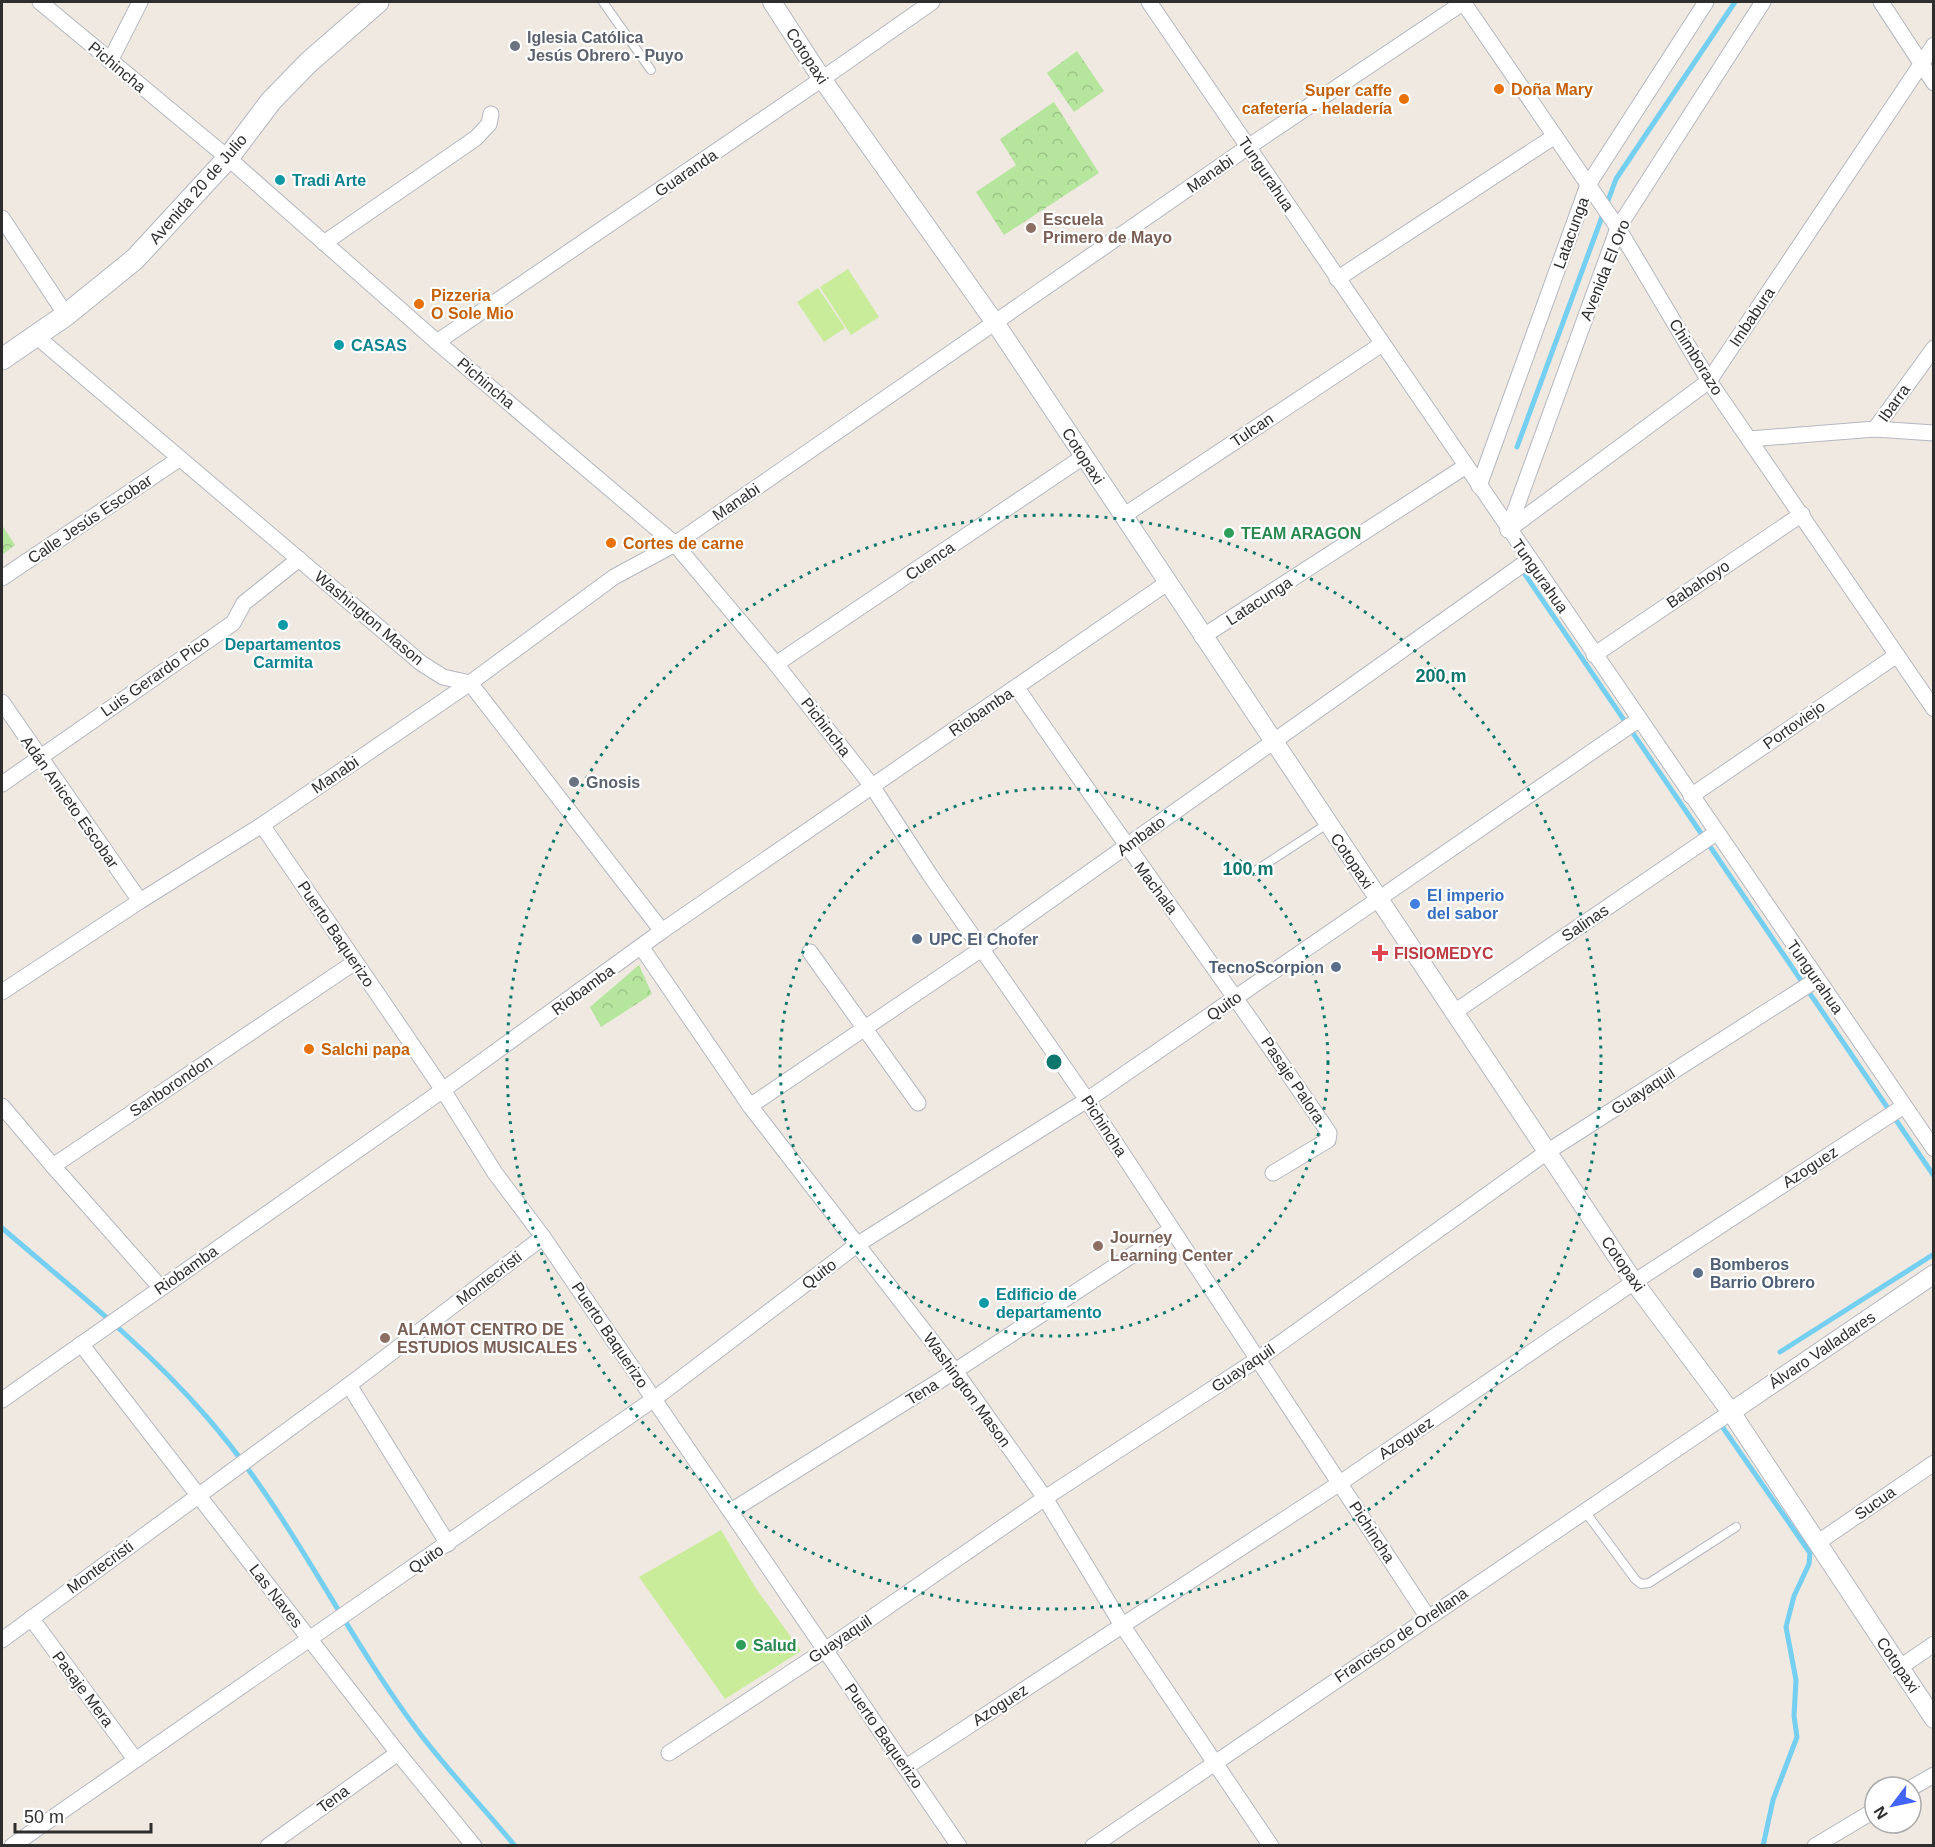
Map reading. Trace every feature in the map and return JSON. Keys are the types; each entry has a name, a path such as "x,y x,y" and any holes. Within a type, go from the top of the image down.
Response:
{"main road":[{"name":"Avenida 20 de Julio","path":"2,359 66,315 135,259 228,158 279,93 309,62 378,2"}],"street":[{"name":"Pichincha","path":"40,2 228,158 437,342 675,544 776,664 872,786 930,875 1087,1100 1427,1616"},
{"path":"110,60 140,2"},
{"name":"Cotopaxi","path":"772,2 822,80 996,324 1453,1013 1634,1282 1817,1543 1934,1719"},
{"name":"Guaranda","path":"437,342 822,80 932,2"},
{"name":"Tungurahua","path":"1149,2 1638,721 1934,1149"},
{"name":"Manabi","path":"2,992 140,901 262,825 470,682 614,577 675,544 996,324 1248,147 1464,2"},
{"name":"Chimborazo","path":"1464,2 1615,224 1709,381 1802,513 1934,709"},
{"name":"Avenida El Oro","path":"1508,530 1615,224 1763,2"},
{"path":"1881,2 1934,83"},
{"name":"Latacunga","path":"1479,486 1591,189 1699,5"},
{"name":"Imbabura","path":"1508,530 1709,381 1934,45"},
{"path":"324,243 476,138 489,124 491,114"},
{"path":"1337,279 1555,136"},
{"path":"2,218 66,315"},
{"name":"Washington Mason","path":"36,336 421,663 442,677 470,682"},
{"name":"Tulcan","path":"1123,516 1382,344"},
{"name":"Ibarra","path":"1875,429 1934,348"},
{"path":"1749,439 1875,429 1934,433"},
{"name":"Cuenca","path":"776,664 1083,457"},
{"name":"Calle Jesús Escobar","path":"2,578 179,459"},
{"name":"Latacunga","path":"1202,637 1466,466"},
{"name":"Babahoyo","path":"1594,655 1802,513"},
{"name":"Luis Gerardo Pico","path":"2,784 232,622 244,603 299,559"},
{"name":"Ambato","path":"750,1106 983,948 1528,560"},
{"name":"Riobamba","path":"2,1400 443,1090 642,948 662,931 1167,583"},
{"name":"Portoviejo","path":"1691,796 1897,655"},
{"path":"470,682 662,931"},
{"name":"Machala","path":"1017,687 1126,847 1237,997"},
{"name":"Adán Aniceto Escobar","path":"2,702 140,901"},
{"name":"Quito","path":"12,1845 308,1637 448,1544 654,1399 858,1244 1087,1100 1638,721"},
{"name":"Puerto Baquerizo","path":"262,825 443,1090 495,1173 543,1237 958,1845"},
{"name":"Salinas","path":"1453,1013 1715,833"},
{"name":"Washington Mason","path":"642,948 750,1106 955,1371 1045,1498 1122,1625 1271,1845"},
{"path":"810,952 918,1103"},
{"name":"Sanborondon","path":"53,1166 355,962"},
{"name":"Guayaquil","path":"669,1753 825,1650 1045,1498 1258,1359 1547,1152 1816,980"},
{"name":"Pasaje Palora","path":"1237,997 1329,1133 1328,1140 1273,1173"},
{"path":"2,1106 161,1288"},
{"name":"Azoguez","path":"906,1767 1340,1483 1634,1282 1903,1106"},
{"name":"Tena","path":"731,1511 955,1371 1172,1229"},
{"name":"Montecristi","path":"2,1640 349,1385 543,1237"},
{"name":"Álvaro Valladares","path":"1710,1426 1934,1274"},
{"name":"Las Naves","path":"81,1344 398,1753 474,1845"},
{"path":"349,1385 448,1544"},
{"name":"Francisco de Orellana","path":"1093,1845 1427,1616 1710,1426"},
{"name":"Sucua","path":"1817,1543 1934,1463"},
{"name":"Pasaje Mera","path":"31,1618 135,1759"},
{"path":"1899,1668 1934,1644"},
{"name":"Tena","path":"268,1845 398,1753"},
{"path":"1815,1845 1863,1817"}],"lane":[{"path":"603,2 651,70"},
{"path":"1255,871 1327,824"},
{"path":"1584,1510 1641,1584 1649,1583 1736,1527"}],"green space":[{"path":"1077,51 1104,91 1074,112 1047,73"},
{"path":"1054,102 1099,173 1004,235 976,192 1016,165 1000,139"},
{"path":"848,269 879,317 851,335 820,287"},
{"path":"818,288 845,328 824,342 797,302"},
{"path":"2,525 15,545 2,555"},
{"path":"639,965 652,994 601,1027 590,1007"},
{"path":"721,1530 755,1587 801,1651 725,1699 639,1577"}],"waterway":[{"path":"1517,447 1616,179 1735,2"},
{"path":"1520,567 1934,1176"},
{"path":"2,1228 132,1341 182,1389 205,1415 263,1490 364,1652 418,1731 515,1846"},
{"path":"1780,1352 1934,1254"},
{"path":"1719,1422 1810,1553 1809,1564 1794,1596 1786,1627 1796,1680 1794,1716 1797,1737 1773,1800 1763,1846"}],"place":[{"name":"Iglesia Católica Jesús Obrero - Puyo","path":"515,46"},
{"name":"Doña Mary","path":"1499,89"},
{"name":"Super caffe cafetería - heladería","path":"1404,99"},
{"name":"Tradi Arte","path":"280,180"},
{"name":"Escuela Primero de Mayo","path":"1031,228"},
{"name":"Pizzeria O Sole Mio","path":"419,304"},
{"name":"CASAS","path":"339,345"},
{"name":"TEAM ARAGON","path":"1229,533"},
{"name":"Cortes de carne","path":"611,543"},
{"name":"Departamentos Carmita","path":"283,625"},
{"name":"Gnosis","path":"574,782"},
{"name":"El imperio del sabor","path":"1415,904"},
{"name":"UPC El Chofer","path":"917,939"},
{"name":"FISIOMEDYC","path":"1380,953"},
{"name":"TecnoScorpion","path":"1336,967"},
{"name":"Salchi papa","path":"309,1049"},
{"name":"Journey Learning Center","path":"1098,1246"},
{"name":"Bomberos Barrio Obrero","path":"1698,1273"},
{"name":"Edificio de departamento","path":"984,1303"},
{"name":"ALAMOT CENTRO DE ESTUDIOS MUSICALES","path":"385,1338"},
{"name":"Salud","path":"741,1645"}]}
